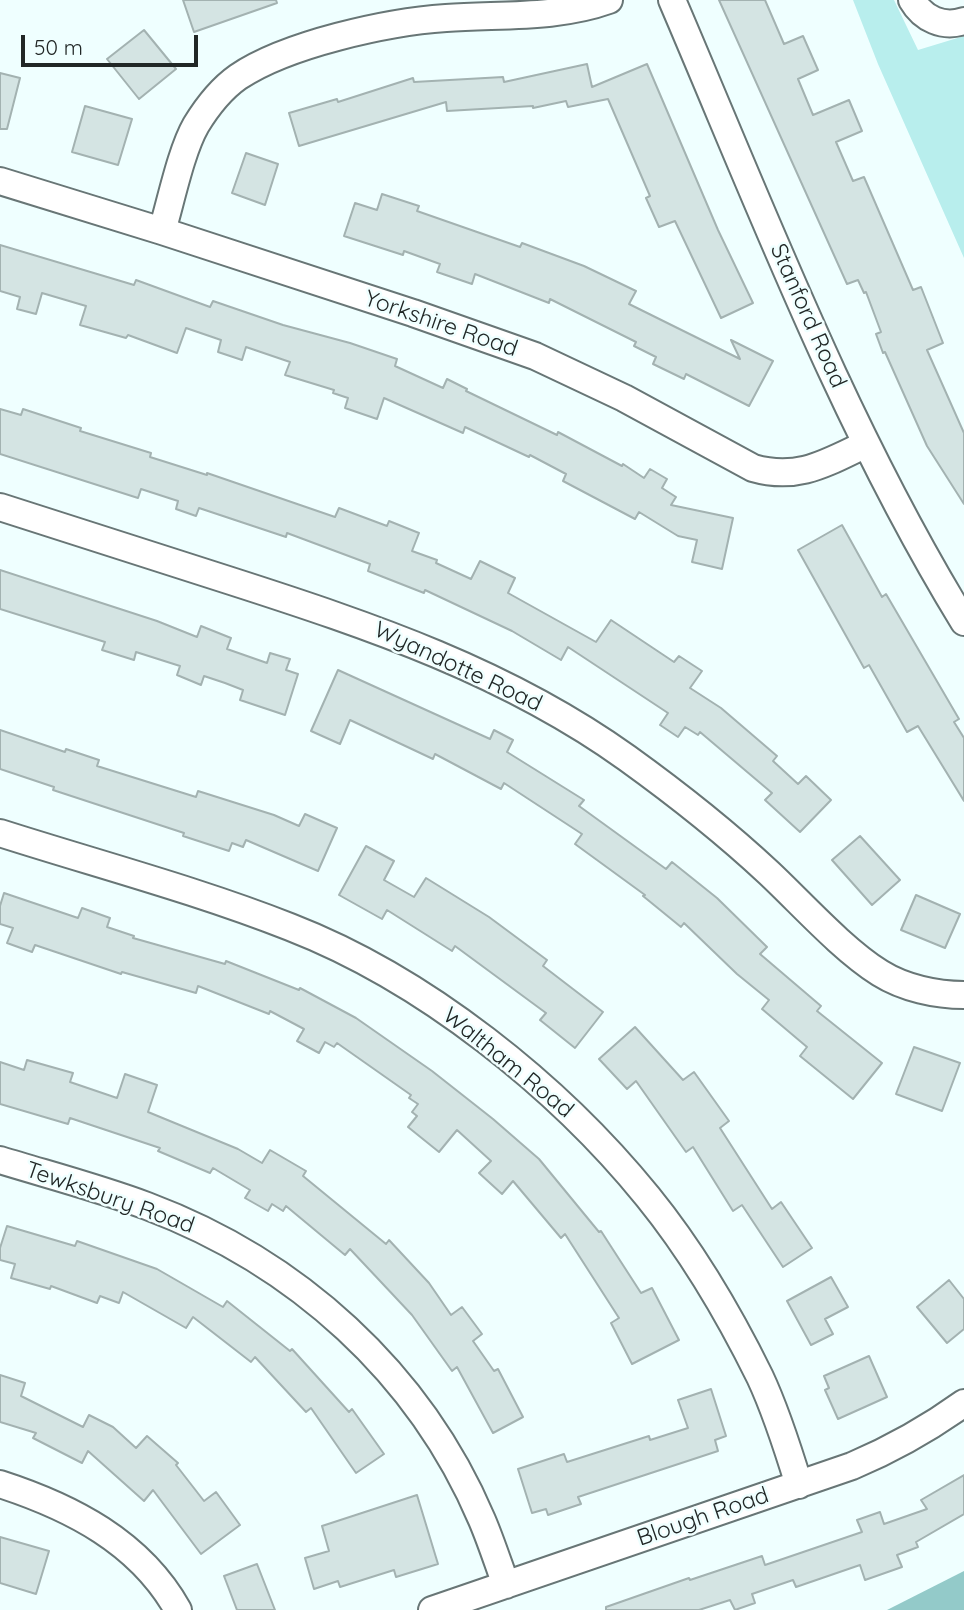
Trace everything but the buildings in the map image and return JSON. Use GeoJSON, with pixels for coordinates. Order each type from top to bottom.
{"type":"FeatureCollection","features":[{"type":"Feature","properties":{"kind":"street"},"geometry":{"type":"LineString","coordinates":[[162,231],[195,126],[220,92],[238,77],[298,49],[380,27],[444,18],[541,15],[609,0]]}},
{"type":"Feature","properties":{"kind":"street","name":"Stanford Road"},"geometry":{"type":"LineString","coordinates":[[672,0],[829,365],[866,444],[935,574],[964,622]]}},
{"type":"Feature","properties":{"kind":"street"},"geometry":{"type":"LineString","coordinates":[[912,0],[929,20],[953,24],[964,21]]}},
{"type":"Feature","properties":{"kind":"street","name":"Yorkshire Road"},"geometry":{"type":"LineString","coordinates":[[0,181],[413,313],[535,356],[624,398],[753,468],[771,473],[795,473],[814,469],[866,444]]}},
{"type":"Feature","properties":{"kind":"street","name":"Wyandotte Road"},"geometry":{"type":"LineString","coordinates":[[0,507],[352,620],[436,653],[517,690],[624,756],[693,806],[881,974],[919,989],[944,995],[964,995]]}},
{"type":"Feature","properties":{"kind":"street","name":"Waltham Road"},"geometry":{"type":"LineString","coordinates":[[0,833],[292,928],[400,981],[475,1031],[579,1120],[664,1217],[707,1282],[760,1378],[799,1485]]}},
{"type":"Feature","properties":{"kind":"street","name":"Tewksbury Road"},"geometry":{"type":"LineString","coordinates":[[0,1160],[147,1206],[212,1234],[259,1261],[317,1301],[355,1334],[399,1383],[441,1443],[482,1519],[506,1585]]}},
{"type":"Feature","properties":{"kind":"street","name":"Blough Road"},"geometry":{"type":"LineString","coordinates":[[432,1610],[799,1485],[889,1450],[932,1426],[964,1403]]}},
{"type":"Feature","properties":{"kind":"street"},"geometry":{"type":"LineString","coordinates":[[0,1484],[68,1509],[103,1530],[133,1554],[178,1610]]}},
{"type":"Feature","properties":{"kind":"shaded area"},"geometry":{"type":"Polygon","coordinates":[[[853,0],[894,0],[918,50],[964,36],[964,258],[878,64],[853,0]]]}},
{"type":"Feature","properties":{"kind":"shaded area"},"geometry":{"type":"Polygon","coordinates":[[[964,1571],[964,1610],[887,1610],[964,1571]]]}}]}
